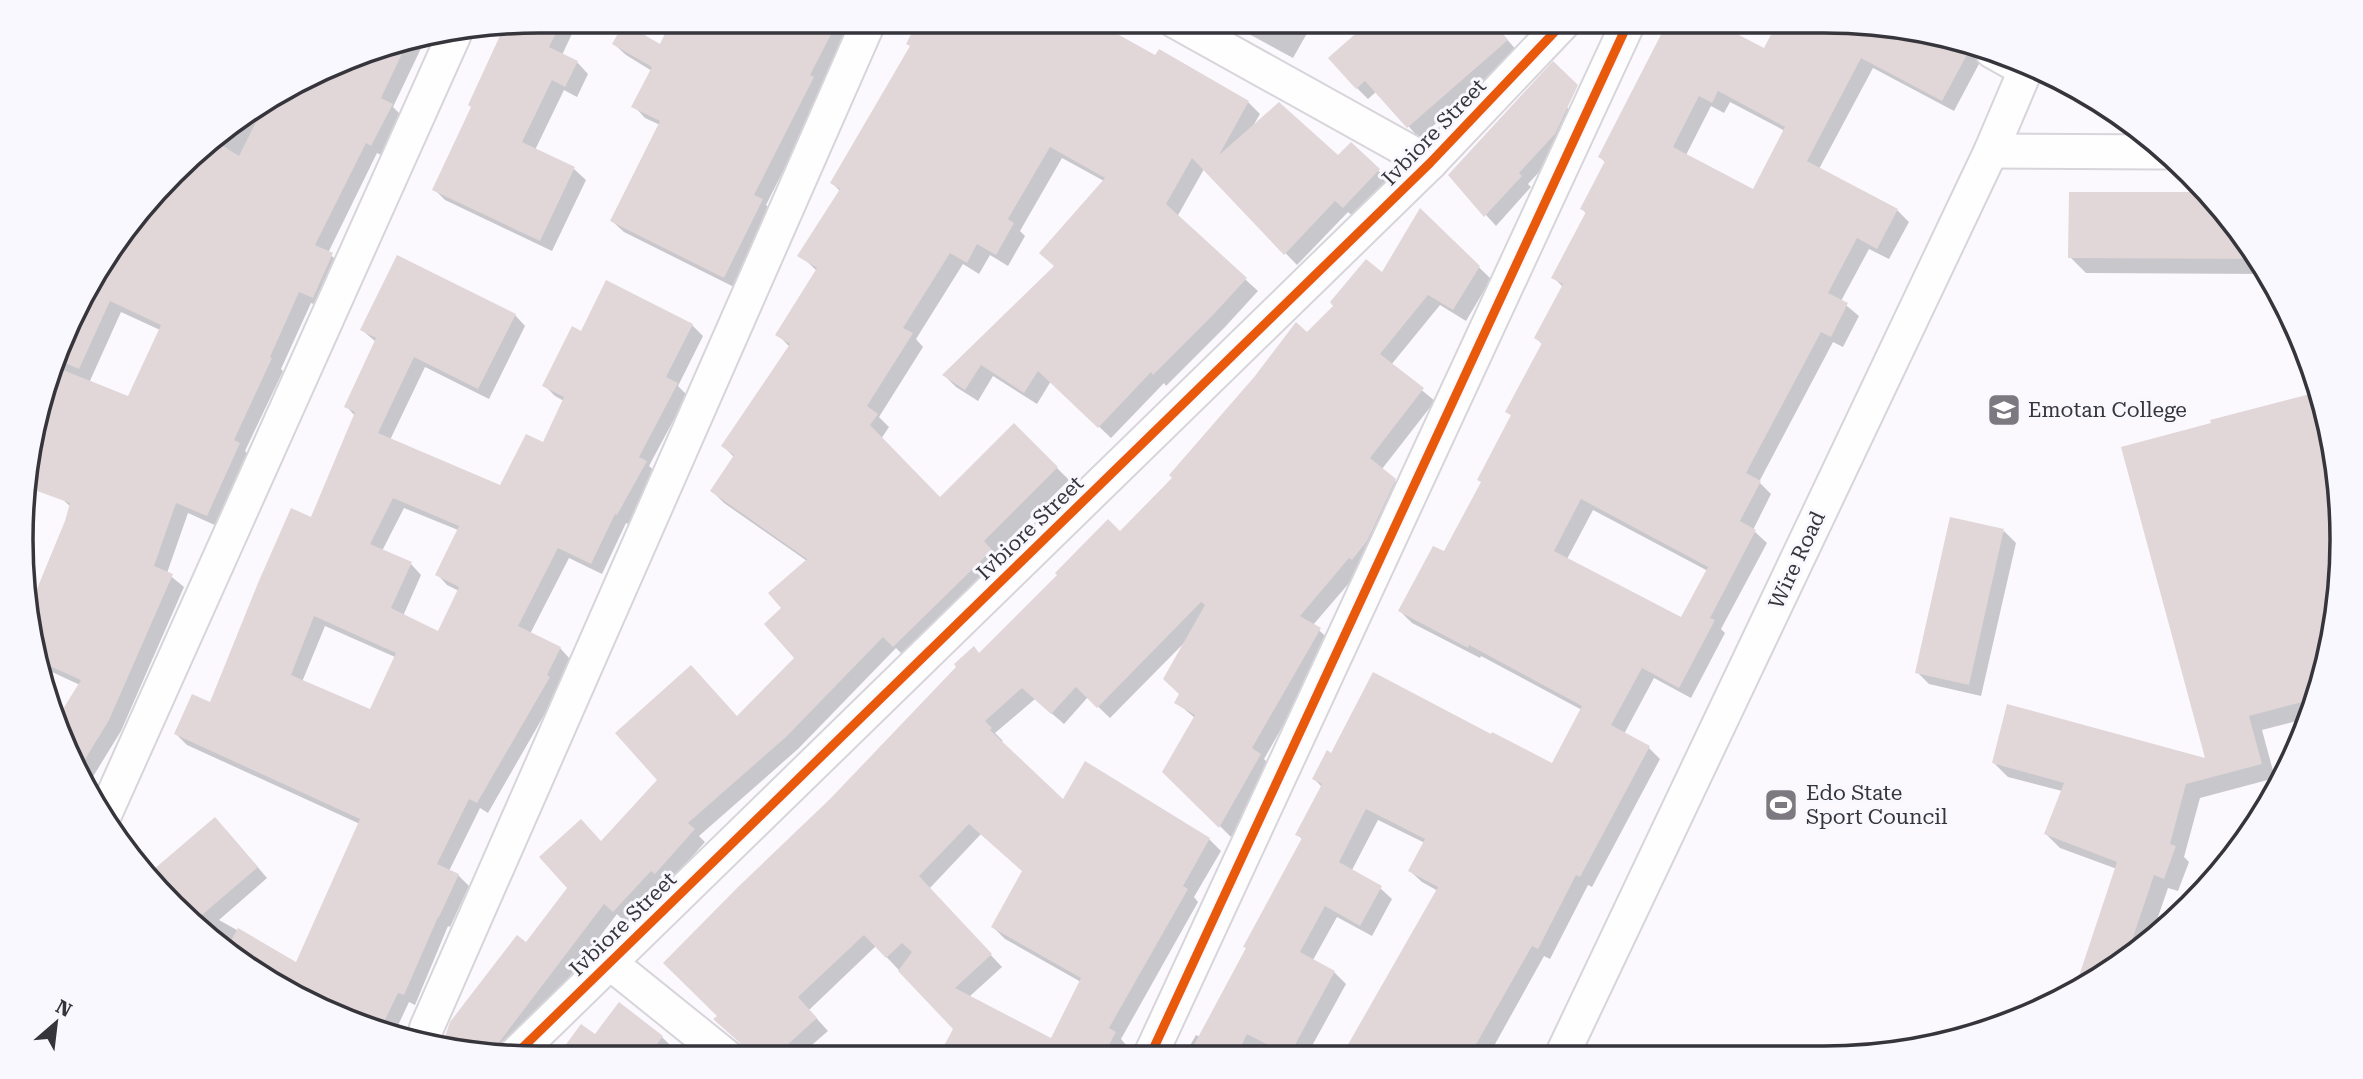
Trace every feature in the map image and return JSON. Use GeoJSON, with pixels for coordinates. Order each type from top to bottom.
{"type":"FeatureCollection","features":[{"type":"Feature","properties":{"kind":"street"},"geometry":{"type":"LineString","coordinates":[[425,1032],[864,33]]}},
{"type":"Feature","properties":{"kind":"street"},"geometry":{"type":"LineString","coordinates":[[1197,33],[1430,163]]}},
{"type":"Feature","properties":{"kind":"street","name":"Ivbiore Street"},"geometry":{"type":"LineString","coordinates":[[525,1046],[1430,163],[1554,33]]}},
{"type":"Feature","properties":{"kind":"street"},"geometry":{"type":"LineString","coordinates":[[1155,1046],[1623,33]]}},
{"type":"Feature","properties":{"kind":"street"},"geometry":{"type":"LineString","coordinates":[[109,805],[451,41]]}},
{"type":"Feature","properties":{"kind":"street","name":"Wire Road"},"geometry":{"type":"LineString","coordinates":[[1566,1046],[1991,151],[2024,75]]}},
{"type":"Feature","properties":{"kind":"street"},"geometry":{"type":"LineString","coordinates":[[1991,151],[2149,152]]}},
{"type":"Feature","properties":{"kind":"street"},"geometry":{"type":"LineString","coordinates":[[609,962],[713,1046]]}},
{"type":"Feature","properties":{"kind":"building"},"geometry":{"type":"Polygon","coordinates":[[[556,33],[549,47],[578,61],[565,87],[552,80],[522,142],[575,167],[540,241],[432,190],[471,107],[468,105],[500,35],[556,33]]]}},
{"type":"Feature","properties":{"kind":"building"},"geometry":{"type":"Polygon","coordinates":[[[618,33],[641,33],[660,44],[665,33],[832,33],[810,75],[814,77],[754,195],[763,199],[724,278],[610,221],[660,121],[631,107],[652,67],[612,44],[618,33]]]}},
{"type":"Feature","properties":{"kind":"building"},"geometry":{"type":"Polygon","coordinates":[[[912,33],[1116,33],[1155,55],[1159,49],[1249,101],[1219,155],[1279,102],[1338,155],[1351,142],[1380,169],[1343,208],[1335,201],[1284,255],[1192,158],[1166,204],[1247,278],[1098,428],[1038,371],[1024,393],[981,365],[965,390],[942,375],[1054,266],[1039,253],[1105,178],[1050,147],[1008,219],[1014,223],[996,255],[977,244],[967,263],[950,253],[903,328],[913,333],[867,406],[878,414],[870,425],[940,497],[1014,423],[1058,467],[984,541],[992,550],[893,647],[883,637],[786,737],[688,823],[695,829],[655,874],[651,871],[613,912],[604,904],[498,1044],[445,1037],[450,1022],[517,935],[526,942],[567,888],[539,857],[581,819],[601,841],[657,780],[615,733],[691,665],[737,716],[794,658],[764,624],[781,608],[768,593],[807,559],[710,491],[734,455],[721,446],[790,344],[775,335],[817,268],[797,256],[840,189],[830,183],[910,46],[906,44],[912,33]]]}},
{"type":"Feature","properties":{"kind":"building"},"geometry":{"type":"Polygon","coordinates":[[[1356,33],[1502,33],[1508,40],[1407,128],[1365,81],[1356,89],[1328,58],[1356,33]]]}},
{"type":"Feature","properties":{"kind":"building"},"geometry":{"type":"Polygon","coordinates":[[[1662,33],[1735,33],[1764,48],[1772,33],[1857,34],[1922,43],[1967,54],[1942,101],[1861,58],[1807,161],[1898,209],[1877,249],[1857,238],[1828,293],[1848,303],[1831,337],[1821,332],[1746,473],[1761,481],[1740,521],[1756,530],[1710,618],[1715,620],[1679,688],[1642,668],[1611,725],[1650,746],[1580,877],[1576,875],[1538,949],[1532,946],[1475,1046],[1347,1046],[1438,887],[1408,871],[1425,839],[1366,809],[1339,862],[1382,886],[1360,926],[1325,906],[1300,952],[1335,971],[1294,1046],[1270,1046],[1247,1034],[1241,1046],[1193,1046],[1302,838],[1295,835],[1322,784],[1312,779],[1327,750],[1331,753],[1373,672],[1552,763],[1582,706],[1469,645],[1468,648],[1398,611],[1433,546],[1444,551],[1481,482],[1477,480],[1511,415],[1505,412],[1542,343],[1534,338],[1563,284],[1551,278],[1586,212],[1580,209],[1605,161],[1598,157],[1662,33]],[[1718,91],[1712,103],[1699,96],[1673,147],[1753,189],[1785,127],[1718,91]],[[1581,499],[1554,551],[1681,617],[1708,567],[1581,499]]]}},
{"type":"Feature","properties":{"kind":"building"},"geometry":{"type":"Polygon","coordinates":[[[402,53],[381,98],[393,104],[371,146],[366,143],[315,245],[333,253],[313,298],[299,292],[234,440],[240,443],[207,516],[176,503],[154,566],[173,574],[109,720],[84,761],[63,709],[81,680],[50,666],[36,591],[70,503],[36,491],[51,408],[63,370],[128,396],[161,325],[110,301],[79,369],[65,363],[85,316],[101,286],[138,231],[182,182],[222,145],[239,156],[257,120],[286,101],[346,72],[402,53]]]}},
{"type":"Feature","properties":{"kind":"building"},"geometry":{"type":"Polygon","coordinates":[[[1553,61],[1578,85],[1555,134],[1519,173],[1522,176],[1484,217],[1448,175],[1553,61]]]}},
{"type":"Feature","properties":{"kind":"building"},"geometry":{"type":"Polygon","coordinates":[[[2069,192],[2191,192],[2225,231],[2245,259],[2068,258],[2069,192]]]}},
{"type":"Feature","properties":{"kind":"building"},"geometry":{"type":"Polygon","coordinates":[[[1420,208],[1480,266],[1453,310],[1428,295],[1380,354],[1424,388],[1370,458],[1396,479],[1367,541],[1300,616],[1321,628],[1252,748],[1261,754],[1219,828],[1162,772],[1195,715],[1174,703],[1179,694],[1163,679],[1205,605],[1201,602],[1097,708],[1076,687],[1051,714],[1022,688],[985,721],[992,728],[990,730],[1063,799],[1085,761],[1210,838],[1183,886],[1188,889],[1109,1028],[1116,1032],[1108,1046],[944,1046],[953,1029],[898,971],[912,952],[902,943],[886,958],[864,935],[798,997],[817,1018],[786,1046],[742,1046],[713,1019],[717,1016],[663,963],[830,799],[956,667],[954,664],[974,646],[979,653],[1108,519],[1120,531],[1172,478],[1169,475],[1255,376],[1296,322],[1307,332],[1333,306],[1330,302],[1366,259],[1382,272],[1420,208]],[[969,824],[919,876],[992,954],[955,988],[1051,1038],[1081,978],[991,927],[1022,871],[969,824]]]}},
{"type":"Feature","properties":{"kind":"building"},"geometry":{"type":"Polygon","coordinates":[[[397,255],[516,314],[478,389],[414,357],[378,433],[500,485],[526,434],[543,442],[564,397],[542,386],[572,326],[581,331],[606,280],[693,324],[666,377],[678,383],[639,457],[647,461],[617,515],[615,514],[591,564],[558,548],[518,626],[561,647],[547,675],[550,677],[477,803],[469,799],[437,864],[459,874],[404,995],[398,993],[384,1021],[316,994],[286,978],[231,941],[238,928],[296,962],[360,819],[174,734],[192,694],[210,702],[291,508],[311,517],[355,412],[344,407],[376,338],[360,330],[397,255]],[[393,498],[370,544],[412,562],[391,608],[438,631],[459,587],[435,575],[459,526],[393,498]],[[314,616],[291,675],[370,709],[396,653],[314,616]]]}},
{"type":"Feature","properties":{"kind":"building"},"geometry":{"type":"Polygon","coordinates":[[[2308,395],[2320,441],[2329,506],[2329,573],[2320,638],[2303,702],[2249,716],[2262,764],[2186,784],[2170,844],[2176,846],[2164,879],[2154,875],[2132,941],[2079,977],[2117,862],[2044,834],[2064,783],[1992,763],[2007,704],[2205,758],[2121,447],[2211,423],[2210,420],[2308,395]]]}},
{"type":"Feature","properties":{"kind":"building"},"geometry":{"type":"Polygon","coordinates":[[[1950,517],[2004,529],[1969,685],[1915,673],[1950,517]]]}},
{"type":"Feature","properties":{"kind":"building"},"geometry":{"type":"Polygon","coordinates":[[[215,817],[258,867],[201,915],[155,868],[215,817]]]}},
{"type":"Feature","properties":{"kind":"building"},"geometry":{"type":"Polygon","coordinates":[[[619,1002],[663,1036],[656,1046],[565,1046],[581,1024],[595,1034],[619,1002]]]}},
{"type":"Feature","properties":{"kind":"cycle path"},"geometry":{"type":"LineString","coordinates":[[525,1046],[1430,163],[1554,33]]}},
{"type":"Feature","properties":{"kind":"cycle path"},"geometry":{"type":"LineString","coordinates":[[1155,1046],[1623,33]]}},
{"type":"Feature","properties":{"kind":"place","name":"Emotan College"},"geometry":{"type":"Point","coordinates":[2004,410]}},
{"type":"Feature","properties":{"kind":"place","name":"Edo State Sport Council"},"geometry":{"type":"Point","coordinates":[1781,805]}}]}
